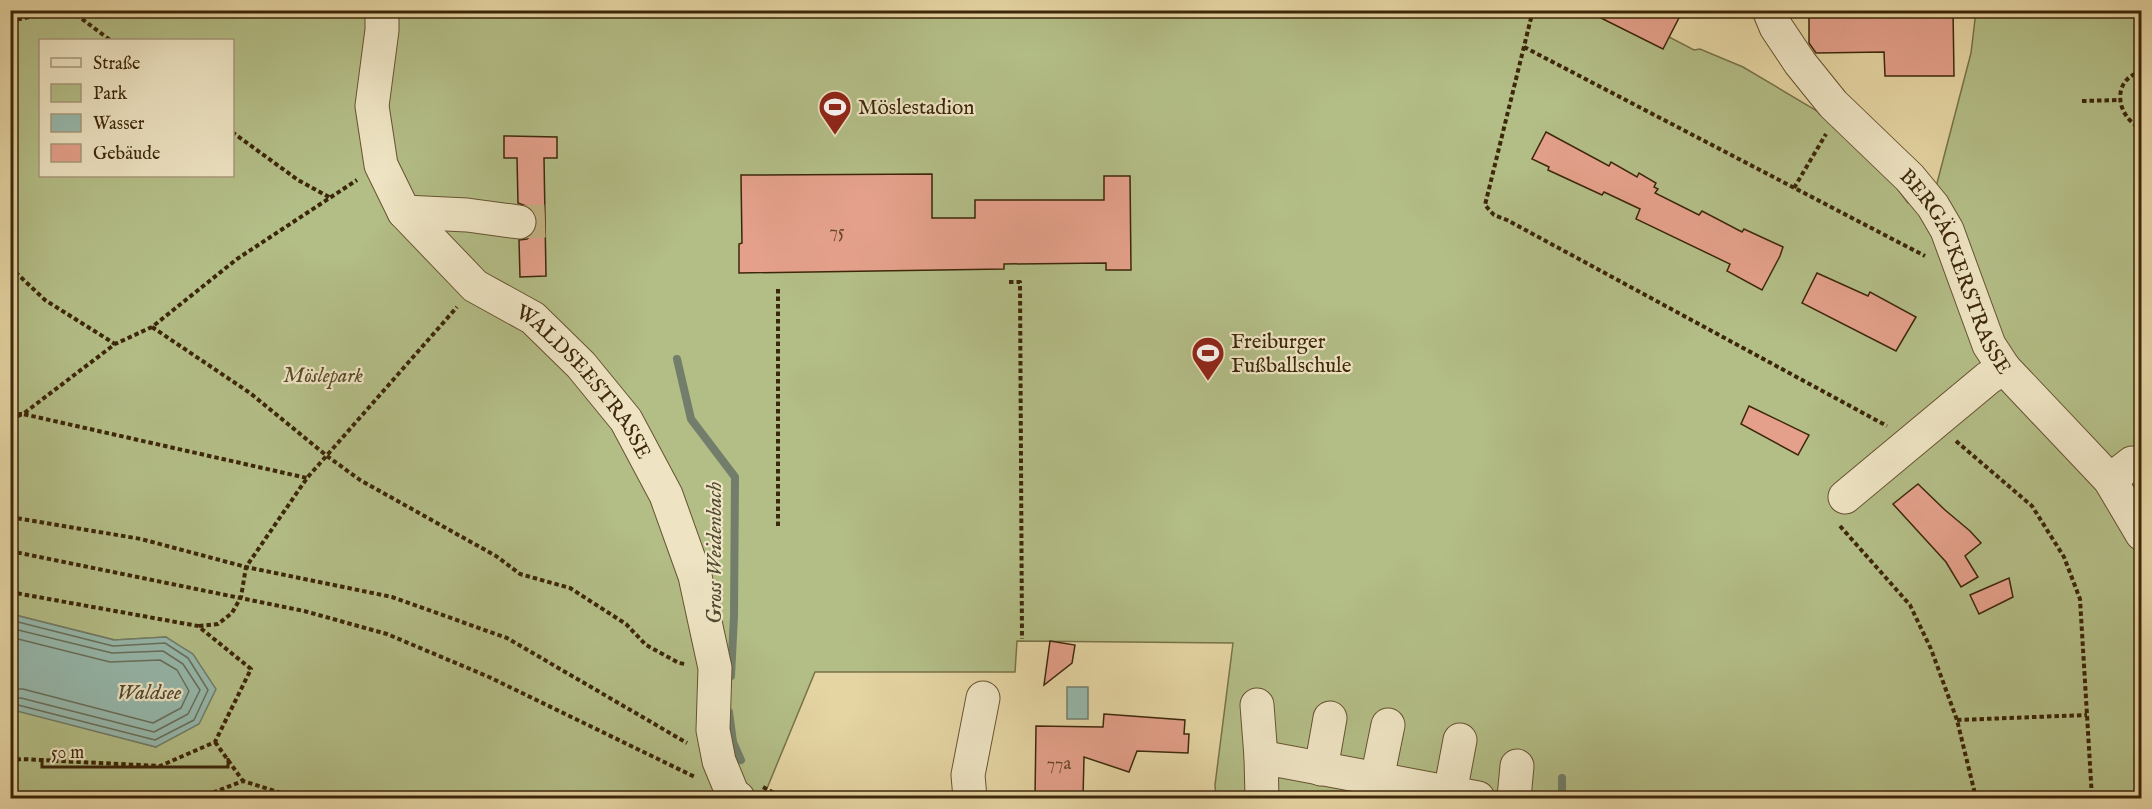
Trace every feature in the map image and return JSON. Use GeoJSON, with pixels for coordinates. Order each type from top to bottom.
{"type":"FeatureCollection","features":[{"type":"Feature","properties":{"kind":"street","name":"WALDSEESTRASSE"},"geometry":{"type":"LineString","coordinates":[[382,10],[382,30],[372,106],[381,165],[404,213],[475,286],[533,318],[581,365],[626,420],[666,495],[695,576],[715,668],[713,730],[719,761],[735,797]]}},
{"type":"Feature","properties":{"kind":"street","name":"BERGÄCKERSTRASSE"},"geometry":{"type":"LineString","coordinates":[[1769,10],[1776,27],[1800,63],[1843,112],[1910,178],[1933,206],[1947,230],[1989,345],[2004,368],[2128,470],[2142,534]]}},
{"type":"Feature","properties":{"kind":"street"},"geometry":{"type":"LineString","coordinates":[[404,213],[467,215],[519,222]]}},
{"type":"Feature","properties":{"kind":"street"},"geometry":{"type":"LineString","coordinates":[[1845,497],[1988,378],[2004,368]]}},
{"type":"Feature","properties":{"kind":"street"},"geometry":{"type":"LineString","coordinates":[[970,798],[968,775],[983,698]]}},
{"type":"Feature","properties":{"kind":"street"},"geometry":{"type":"LineString","coordinates":[[1257,705],[1262,798]]}},
{"type":"Feature","properties":{"kind":"street"},"geometry":{"type":"LineString","coordinates":[[1321,769],[1330,718]]}},
{"type":"Feature","properties":{"kind":"street"},"geometry":{"type":"LineString","coordinates":[[1377,779],[1388,725]]}},
{"type":"Feature","properties":{"kind":"street"},"geometry":{"type":"LineString","coordinates":[[1261,757],[1464,796],[1460,740]]}},
{"type":"Feature","properties":{"kind":"street"},"geometry":{"type":"LineString","coordinates":[[1514,798],[1517,766]]}},
{"type":"Feature","properties":{"kind":"path"},"geometry":{"type":"LineString","coordinates":[[10,21],[63,10]]}},
{"type":"Feature","properties":{"kind":"path"},"geometry":{"type":"LineString","coordinates":[[70,10],[109,39]]}},
{"type":"Feature","properties":{"kind":"path"},"geometry":{"type":"LineString","coordinates":[[1533,10],[1485,205],[1494,215],[1528,231],[1897,432],[1910,444]]}},
{"type":"Feature","properties":{"kind":"path"},"geometry":{"type":"LineString","coordinates":[[1524,46],[1941,266],[1945,268],[1959,266]]}},
{"type":"Feature","properties":{"kind":"path"},"geometry":{"type":"LineString","coordinates":[[2142,71],[2136,72],[2127,80],[2122,88],[2120,100],[2124,115],[2131,124],[2142,129]]}},
{"type":"Feature","properties":{"kind":"path"},"geometry":{"type":"LineString","coordinates":[[2082,101],[2120,100]]}},
{"type":"Feature","properties":{"kind":"path"},"geometry":{"type":"LineString","coordinates":[[1794,188],[1833,121],[1843,112]]}},
{"type":"Feature","properties":{"kind":"path"},"geometry":{"type":"LineString","coordinates":[[234,133],[298,180],[329,197]]}},
{"type":"Feature","properties":{"kind":"path"},"geometry":{"type":"LineString","coordinates":[[23,414],[115,344],[152,327],[237,259],[381,165]]}},
{"type":"Feature","properties":{"kind":"path"},"geometry":{"type":"LineString","coordinates":[[10,267],[45,300],[115,344]]}},
{"type":"Feature","properties":{"kind":"path"},"geometry":{"type":"LineString","coordinates":[[1009,282],[1020,282],[1022,639]]}},
{"type":"Feature","properties":{"kind":"path"},"geometry":{"type":"LineString","coordinates":[[10,592],[198,626],[218,624],[232,613],[240,597],[246,567],[307,478],[475,286]]}},
{"type":"Feature","properties":{"kind":"path"},"geometry":{"type":"LineString","coordinates":[[778,289],[778,526]]}},
{"type":"Feature","properties":{"kind":"path"},"geometry":{"type":"LineString","coordinates":[[152,327],[250,393],[360,480],[496,556],[520,574],[570,588],[626,624],[646,645],[670,659],[679,663],[715,668]]}},
{"type":"Feature","properties":{"kind":"path"},"geometry":{"type":"LineString","coordinates":[[2128,470],[2137,438],[2142,360]]}},
{"type":"Feature","properties":{"kind":"path"},"geometry":{"type":"LineString","coordinates":[[10,416],[23,414],[307,478]]}},
{"type":"Feature","properties":{"kind":"path"},"geometry":{"type":"LineString","coordinates":[[1939,420],[1954,439],[2032,506],[2064,557],[2080,599],[2092,798]]}},
{"type":"Feature","properties":{"kind":"path"},"geometry":{"type":"LineString","coordinates":[[1845,497],[1834,517],[1910,605],[1931,649],[1957,720],[1976,798]]}},
{"type":"Feature","properties":{"kind":"path"},"geometry":{"type":"LineString","coordinates":[[10,517],[141,539],[246,567],[392,597],[507,638],[629,711],[719,761]]}},
{"type":"Feature","properties":{"kind":"path"},"geometry":{"type":"LineString","coordinates":[[10,551],[304,611],[387,634],[489,677],[735,797]]}},
{"type":"Feature","properties":{"kind":"path"},"geometry":{"type":"LineString","coordinates":[[10,761],[21,759],[160,766],[215,742],[251,669],[198,626]]}},
{"type":"Feature","properties":{"kind":"path"},"geometry":{"type":"LineString","coordinates":[[1957,720],[2087,715]]}},
{"type":"Feature","properties":{"kind":"path"},"geometry":{"type":"LineString","coordinates":[[215,742],[243,781],[297,798]]}},
{"type":"Feature","properties":{"kind":"path"},"geometry":{"type":"LineString","coordinates":[[199,798],[243,781]]}},
{"type":"Feature","properties":{"kind":"path"},"geometry":{"type":"LineString","coordinates":[[1083,794],[1095,798]]}},
{"type":"Feature","properties":{"kind":"green space","name":"Möslepark"},"geometry":{"type":"Polygon","coordinates":[[[11,11],[1619,11],[1694,50],[1700,49],[1743,67],[1839,124],[1869,151],[1908,203],[1936,187],[1971,53],[1976,11],[2141,11],[2141,798],[1216,798],[1215,785],[1233,643],[1017,641],[1015,672],[815,672],[763,798],[11,798],[11,715],[16,710],[156,747],[166,637],[115,640],[11,614],[11,11]]]}},
{"type":"Feature","properties":{"kind":"water","name":"Waldsee"},"geometry":{"type":"Polygon","coordinates":[[[11,614],[114,640],[166,637],[193,654],[216,689],[199,724],[156,747],[17,711],[11,715],[11,614]]]}},
{"type":"Feature","properties":{"kind":"water"},"geometry":{"type":"Polygon","coordinates":[[[1067,687],[1088,687],[1088,719],[1067,719],[1067,687]]]}},
{"type":"Feature","properties":{"kind":"building"},"geometry":{"type":"Polygon","coordinates":[[[1585,10],[1683,10],[1663,49],[1585,10]]]}},
{"type":"Feature","properties":{"kind":"building"},"geometry":{"type":"Polygon","coordinates":[[[1809,10],[1953,10],[1954,76],[1885,76],[1884,52],[1816,53],[1809,43],[1809,10]]]}},
{"type":"Feature","properties":{"kind":"building"},"geometry":{"type":"Polygon","coordinates":[[[1546,132],[1609,166],[1611,162],[1637,177],[1639,173],[1656,183],[1654,187],[1658,189],[1655,193],[1699,215],[1702,211],[1742,232],[1744,229],[1783,247],[1762,290],[1727,271],[1730,264],[1636,219],[1640,209],[1604,192],[1602,195],[1548,170],[1549,167],[1532,159],[1546,132]]]}},
{"type":"Feature","properties":{"kind":"building"},"geometry":{"type":"Polygon","coordinates":[[[504,136],[557,137],[557,158],[544,158],[546,276],[520,277],[519,240],[527,239],[533,234],[538,224],[536,214],[531,208],[518,203],[517,158],[504,158],[504,136]]]}},
{"type":"Feature","properties":{"kind":"building"},"geometry":{"type":"Polygon","coordinates":[[[932,174],[932,218],[975,218],[975,200],[1104,200],[1104,176],[1130,176],[1131,270],[1106,270],[1106,263],[1004,264],[1004,269],[739,273],[739,244],[742,243],[741,175],[932,174]]]}},
{"type":"Feature","properties":{"kind":"building"},"geometry":{"type":"Polygon","coordinates":[[[1817,273],[1868,296],[1870,292],[1916,317],[1896,351],[1802,303],[1817,273]]]}},
{"type":"Feature","properties":{"kind":"building"},"geometry":{"type":"Polygon","coordinates":[[[1749,406],[1809,435],[1798,455],[1741,424],[1749,406]]]}},
{"type":"Feature","properties":{"kind":"building"},"geometry":{"type":"Polygon","coordinates":[[[1918,484],[1981,543],[1965,556],[1978,577],[1961,587],[1946,562],[1893,504],[1918,484]]]}},
{"type":"Feature","properties":{"kind":"building"},"geometry":{"type":"Polygon","coordinates":[[[2009,578],[2013,597],[1979,614],[1970,595],[2009,578]]]}},
{"type":"Feature","properties":{"kind":"building"},"geometry":{"type":"Polygon","coordinates":[[[1050,641],[1075,645],[1072,663],[1044,685],[1050,641]]]}},
{"type":"Feature","properties":{"kind":"building"},"geometry":{"type":"Polygon","coordinates":[[[1104,714],[1185,720],[1184,734],[1189,734],[1188,753],[1137,751],[1129,772],[1084,757],[1083,798],[1035,798],[1036,726],[1103,727],[1104,714]]]}},
{"type":"Feature","properties":{"kind":"waterway","name":"Gross Weidenbach"},"geometry":{"type":"LineString","coordinates":[[677,359],[691,419],[735,477],[731,676]]}},
{"type":"Feature","properties":{"kind":"waterway","name":"Gross Weidenbach"},"geometry":{"type":"LineString","coordinates":[[729,712],[733,742],[741,760]]}},
{"type":"Feature","properties":{"kind":"waterway"},"geometry":{"type":"LineString","coordinates":[[1562,778],[1562,798]]}},
{"type":"Feature","properties":{"kind":"tunnel"},"geometry":{"type":"LineString","coordinates":[[519,222],[545,221]]}},
{"type":"Feature","properties":{"kind":"place","name":"Möslestadion"},"geometry":{"type":"Point","coordinates":[835,136]}},
{"type":"Feature","properties":{"kind":"place","name":"Freiburger Fußballschule"},"geometry":{"type":"Point","coordinates":[1208,382]}}]}
